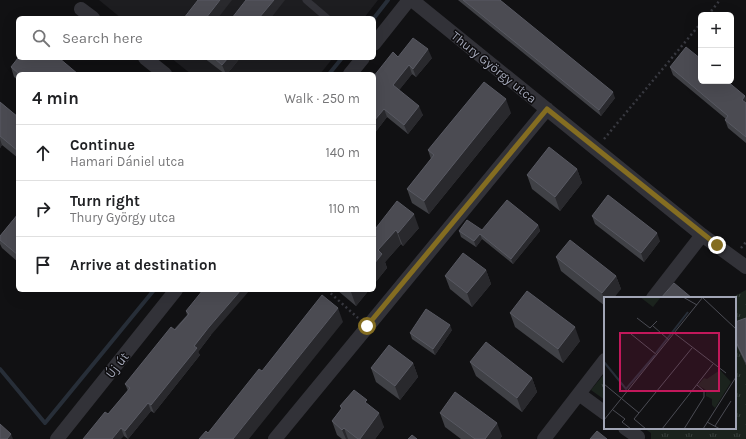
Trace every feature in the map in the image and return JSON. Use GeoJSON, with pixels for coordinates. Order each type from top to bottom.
{"type":"FeatureCollection","features":[{"type":"Feature","properties":{"kind":"street"},"geometry":{"type":"LineString","coordinates":[[376,42],[410,0]]}},
{"type":"Feature","properties":{"kind":"street","name":"Thury György utca"},"geometry":{"type":"LineString","coordinates":[[410,0],[702,235],[746,267]]}},
{"type":"Feature","properties":{"kind":"street"},"geometry":{"type":"LineString","coordinates":[[81,9],[90,16]]}},
{"type":"Feature","properties":{"kind":"street"},"geometry":{"type":"LineString","coordinates":[[147,60],[162,72]]}},
{"type":"Feature","properties":{"kind":"street"},"geometry":{"type":"LineString","coordinates":[[352,72],[361,60]]}},
{"type":"Feature","properties":{"kind":"street"},"geometry":{"type":"LineString","coordinates":[[275,439],[547,109]]}},
{"type":"Feature","properties":{"kind":"street"},"geometry":{"type":"LineString","coordinates":[[655,297],[702,235]]}},
{"type":"Feature","properties":{"kind":"street","name":"Új út"},"geometry":{"type":"LineString","coordinates":[[57,439],[174,292]]}},
{"type":"Feature","properties":{"kind":"street"},"geometry":{"type":"LineString","coordinates":[[544,439],[604,361]]}},
{"type":"Feature","properties":{"kind":"street"},"geometry":{"type":"LineString","coordinates":[[579,394],[604,412]]}},
{"type":"Feature","properties":{"kind":"street"},"geometry":{"type":"LineString","coordinates":[[626,429],[638,437],[637,439]]}},
{"type":"Feature","properties":{"kind":"lane"},"geometry":{"type":"LineString","coordinates":[[306,0],[325,16]]}},
{"type":"Feature","properties":{"kind":"path"},"geometry":{"type":"LineString","coordinates":[[710,12],[720,0]]}},
{"type":"Feature","properties":{"kind":"path"},"geometry":{"type":"LineString","coordinates":[[596,149],[698,27]]}},
{"type":"Feature","properties":{"kind":"path"},"geometry":{"type":"LineString","coordinates":[[329,292],[367,326]]}},
{"type":"Feature","properties":{"kind":"shaded area"},"geometry":{"type":"Polygon","coordinates":[[[99,0],[378,0],[366,16],[119,16],[99,0]]]}},
{"type":"Feature","properties":{"kind":"shaded area"},"geometry":{"type":"Polygon","coordinates":[[[174,60],[331,60],[322,72],[188,72],[174,60]]]}},
{"type":"Feature","properties":{"kind":"green space"},"geometry":{"type":"Polygon","coordinates":[[[746,290],[746,439],[651,439],[651,433],[645,429],[736,429],[736,297],[733,297],[746,290]]]}},
{"type":"Feature","properties":{"kind":"green space"},"geometry":{"type":"Polygon","coordinates":[[[604,374],[604,399],[591,390],[604,374]]]}},
{"type":"Feature","properties":{"kind":"building"},"geometry":{"type":"Polygon","coordinates":[[[198,0],[220,0],[208,16],[186,16],[198,0]]]}},
{"type":"Feature","properties":{"kind":"building"},"geometry":{"type":"Polygon","coordinates":[[[246,0],[274,0],[261,16],[234,16],[246,0]]]}},
{"type":"Feature","properties":{"kind":"building"},"geometry":{"type":"Polygon","coordinates":[[[463,0],[500,0],[613,92],[599,110],[463,0]]]}},
{"type":"Feature","properties":{"kind":"building"},"geometry":{"type":"Polygon","coordinates":[[[413,38],[428,49],[413,69],[409,65],[393,85],[419,106],[404,125],[384,109],[376,119],[376,73],[393,52],[398,57],[413,38]]]}},
{"type":"Feature","properties":{"kind":"building"},"geometry":{"type":"Polygon","coordinates":[[[686,47],[698,57],[698,84],[731,84],[745,96],[742,100],[746,103],[746,137],[725,120],[728,116],[670,67],[686,47]]]}},
{"type":"Feature","properties":{"kind":"building"},"geometry":{"type":"Polygon","coordinates":[[[16,60],[61,60],[76,72],[17,72],[11,67],[16,60]]]}},
{"type":"Feature","properties":{"kind":"building"},"geometry":{"type":"Polygon","coordinates":[[[216,60],[226,60],[222,65],[216,60]]]}},
{"type":"Feature","properties":{"kind":"building"},"geometry":{"type":"Polygon","coordinates":[[[484,82],[506,99],[424,201],[407,189],[434,155],[428,150],[484,82]]]}},
{"type":"Feature","properties":{"kind":"building"},"geometry":{"type":"Polygon","coordinates":[[[0,102],[16,115],[16,149],[0,136],[0,102]]]}},
{"type":"Feature","properties":{"kind":"building"},"geometry":{"type":"Polygon","coordinates":[[[549,147],[577,169],[555,197],[527,175],[549,147]]]}},
{"type":"Feature","properties":{"kind":"building"},"geometry":{"type":"Polygon","coordinates":[[[608,195],[657,233],[641,253],[592,216],[608,195]]]}},
{"type":"Feature","properties":{"kind":"building"},"geometry":{"type":"Polygon","coordinates":[[[507,200],[538,225],[511,259],[480,234],[474,241],[459,231],[467,220],[482,230],[507,200]]]}},
{"type":"Feature","properties":{"kind":"building"},"geometry":{"type":"Polygon","coordinates":[[[397,201],[414,214],[398,233],[396,230],[378,250],[382,254],[376,262],[376,228],[397,201]]]}},
{"type":"Feature","properties":{"kind":"building"},"geometry":{"type":"Polygon","coordinates":[[[16,216],[16,253],[0,240],[0,236],[16,216]]]}},
{"type":"Feature","properties":{"kind":"building"},"geometry":{"type":"Polygon","coordinates":[[[570,240],[616,276],[602,293],[556,257],[570,240]]]}},
{"type":"Feature","properties":{"kind":"building"},"geometry":{"type":"Polygon","coordinates":[[[463,253],[486,270],[467,293],[445,276],[463,253]]]}},
{"type":"Feature","properties":{"kind":"building"},"geometry":{"type":"Polygon","coordinates":[[[674,283],[691,297],[662,297],[674,283]]]}},
{"type":"Feature","properties":{"kind":"building"},"geometry":{"type":"Polygon","coordinates":[[[527,291],[575,327],[558,349],[510,313],[527,291]]]}},
{"type":"Feature","properties":{"kind":"building"},"geometry":{"type":"Polygon","coordinates":[[[201,292],[239,292],[194,346],[197,348],[151,405],[148,403],[125,431],[121,428],[112,439],[83,439],[105,412],[108,414],[130,388],[125,384],[171,327],[175,330],[189,314],[186,311],[201,292]]]}},
{"type":"Feature","properties":{"kind":"building"},"geometry":{"type":"Polygon","coordinates":[[[322,295],[338,308],[233,439],[199,439],[206,431],[208,433],[259,369],[262,371],[322,295]]]}},
{"type":"Feature","properties":{"kind":"building"},"geometry":{"type":"Polygon","coordinates":[[[426,309],[450,325],[433,349],[410,333],[426,309]]]}},
{"type":"Feature","properties":{"kind":"building"},"geometry":{"type":"Polygon","coordinates":[[[746,318],[746,362],[736,342],[736,322],[746,318]]]}},
{"type":"Feature","properties":{"kind":"building"},"geometry":{"type":"Polygon","coordinates":[[[486,342],[532,378],[517,398],[470,362],[486,342]]]}},
{"type":"Feature","properties":{"kind":"building"},"geometry":{"type":"Polygon","coordinates":[[[389,345],[413,363],[395,386],[371,368],[389,345]]]}},
{"type":"Feature","properties":{"kind":"building"},"geometry":{"type":"Polygon","coordinates":[[[354,390],[367,400],[365,402],[379,413],[360,439],[344,428],[342,430],[332,421],[342,408],[340,406],[354,390]]]}},
{"type":"Feature","properties":{"kind":"building"},"geometry":{"type":"Polygon","coordinates":[[[455,392],[497,423],[485,439],[475,439],[440,413],[455,392]]]}},
{"type":"Feature","properties":{"kind":"building"},"geometry":{"type":"Polygon","coordinates":[[[0,424],[11,434],[7,439],[0,439],[0,424]]]}},
{"type":"Feature","properties":{"kind":"building"},"geometry":{"type":"Polygon","coordinates":[[[597,431],[607,439],[590,439],[597,431]]]}},
{"type":"Feature","properties":{"kind":"building"},"geometry":{"type":"Polygon","coordinates":[[[412,435],[417,439],[408,439],[412,435]]]}},
{"type":"Feature","properties":{"kind":"waterway"},"geometry":{"type":"LineString","coordinates":[[376,16],[388,0]]}},
{"type":"Feature","properties":{"kind":"waterway"},"geometry":{"type":"LineString","coordinates":[[331,72],[340,60]]}},
{"type":"Feature","properties":{"kind":"waterway"},"geometry":{"type":"LineString","coordinates":[[0,369],[45,423],[152,292]]}},
{"type":"Feature","properties":{"kind":"route"},"geometry":{"type":"LineString","coordinates":[[367,326],[547,109],[702,235],[717,245]]}}]}
